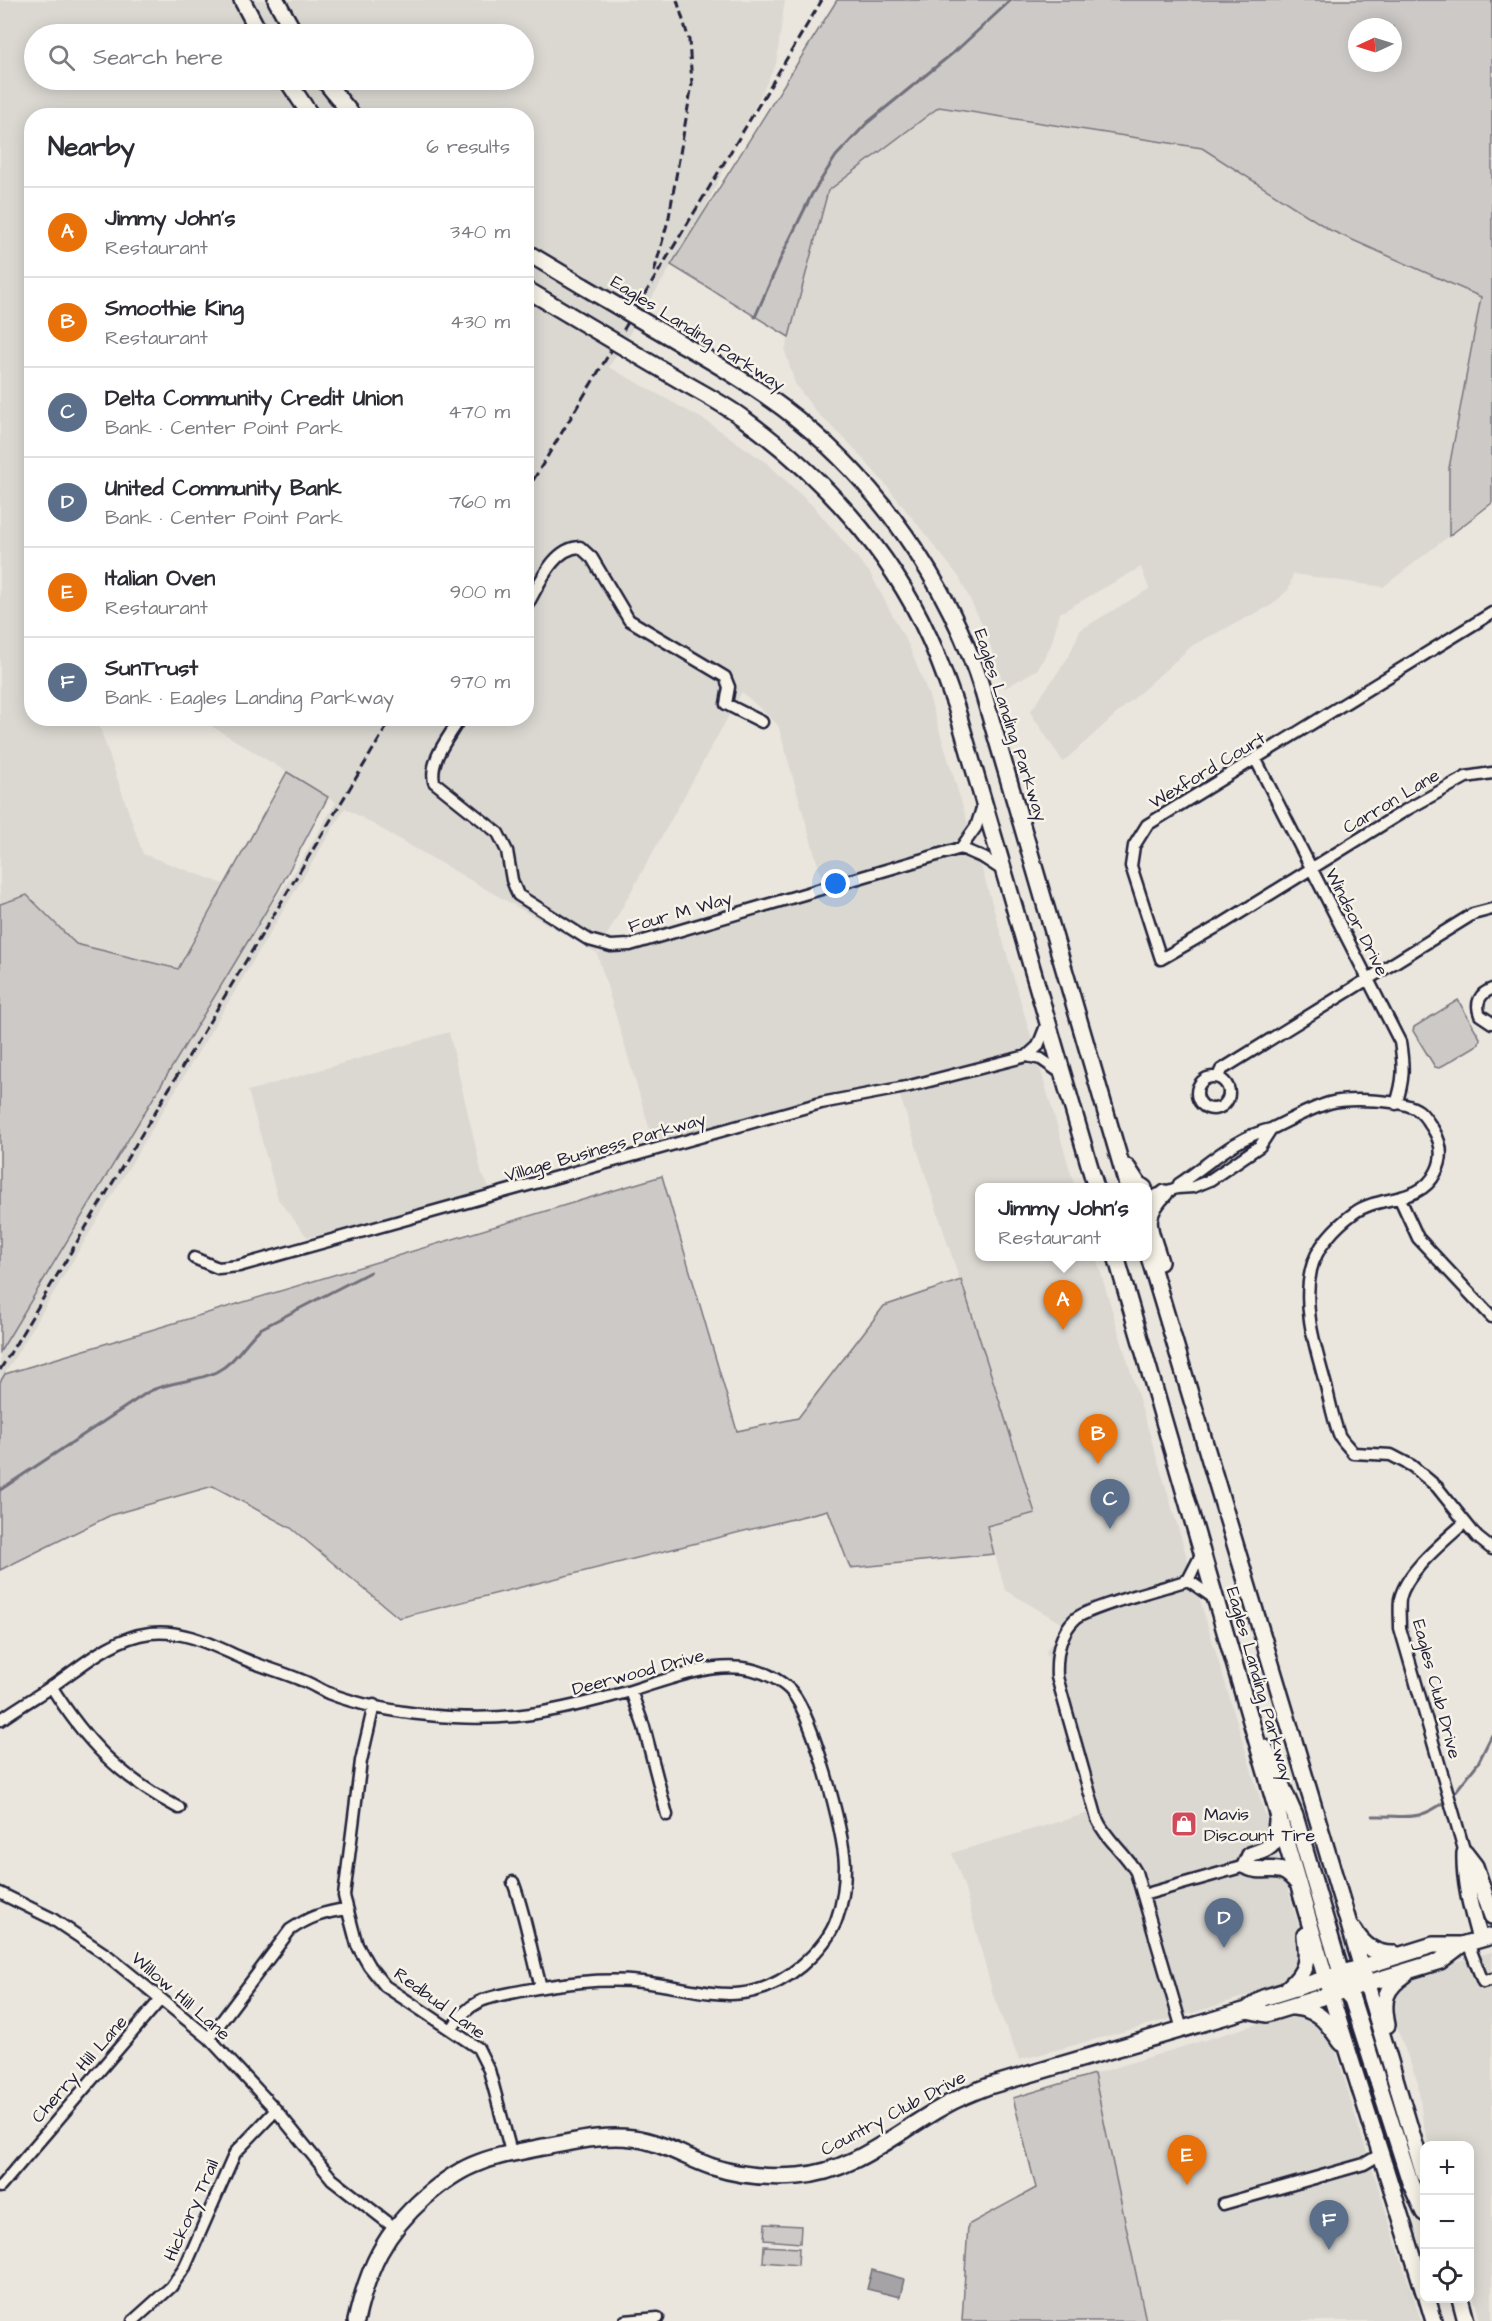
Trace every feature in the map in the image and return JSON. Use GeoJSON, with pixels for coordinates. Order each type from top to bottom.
{"type":"FeatureCollection","features":[{"type":"Feature","properties":{"kind":"main road"},"geometry":{"type":"LineString","coordinates":[[242,0],[255,24]]}},
{"type":"Feature","properties":{"kind":"main road"},"geometry":{"type":"LineString","coordinates":[[276,0],[289,24]]}},
{"type":"Feature","properties":{"kind":"main road"},"geometry":{"type":"LineString","coordinates":[[294,90],[306,108]]}},
{"type":"Feature","properties":{"kind":"main road"},"geometry":{"type":"LineString","coordinates":[[332,90],[347,108]]}},
{"type":"Feature","properties":{"kind":"main road","name":"Eagles Landing Parkway"},"geometry":{"type":"LineString","coordinates":[[534,257],[738,377],[784,409],[832,450],[882,504],[925,566],[955,619],[977,672],[1127,1183]]}},
{"type":"Feature","properties":{"kind":"main road"},"geometry":{"type":"LineString","coordinates":[[534,294],[743,418],[800,465],[853,519],[895,575],[928,634],[956,707],[1095,1183]]}},
{"type":"Feature","properties":{"kind":"main road"},"geometry":{"type":"LineString","coordinates":[[1117,1149],[1137,1183]]}},
{"type":"Feature","properties":{"kind":"main road"},"geometry":{"type":"LineString","coordinates":[[1152,1188],[1174,1190]]}},
{"type":"Feature","properties":{"kind":"main road"},"geometry":{"type":"LineString","coordinates":[[1152,1208],[1174,1190]]}},
{"type":"Feature","properties":{"kind":"main road"},"geometry":{"type":"LineString","coordinates":[[1152,1236],[1175,1314],[1182,1367]]}},
{"type":"Feature","properties":{"kind":"main road","name":"Eagles Landing Parkway"},"geometry":{"type":"LineString","coordinates":[[1117,1261],[1326,1978],[1337,1992],[1350,2054],[1420,2276]]}},
{"type":"Feature","properties":{"kind":"main road","name":"Eagles Landing Parkway"},"geometry":{"type":"LineString","coordinates":[[1150,1261],[1420,2158]]}},
{"type":"Feature","properties":{"kind":"main road"},"geometry":{"type":"LineString","coordinates":[[1249,1719],[1274,1766],[1295,1816],[1341,1973],[1347,1981],[1366,1983]]}},
{"type":"Feature","properties":{"kind":"main road"},"geometry":{"type":"LineString","coordinates":[[1278,1815],[1275,1841],[1269,1849],[1250,1855],[1245,1866],[1256,1872],[1272,1868],[1281,1869],[1298,1883],[1306,1944],[1306,1964],[1299,1979],[1285,1991]]}},
{"type":"Feature","properties":{"kind":"main road"},"geometry":{"type":"LineString","coordinates":[[1465,1853],[1475,1866],[1492,1916]]}},
{"type":"Feature","properties":{"kind":"main road"},"geometry":{"type":"LineString","coordinates":[[1465,1853],[1464,1871],[1475,1941]]}},
{"type":"Feature","properties":{"kind":"main road"},"geometry":{"type":"LineString","coordinates":[[1346,1917],[1364,1944],[1376,1951],[1390,1954],[1407,1953]]}},
{"type":"Feature","properties":{"kind":"main road","name":"Country Club Drive"},"geometry":{"type":"LineString","coordinates":[[356,2321],[372,2265],[386,2239],[405,2214],[446,2178],[473,2165],[511,2152],[604,2137],[631,2138],[654,2142],[714,2167],[738,2173],[767,2177],[800,2176],[825,2172],[881,2146],[962,2096],[989,2086],[1247,2010],[1263,1998],[1407,1953],[1433,1946],[1475,1941]]}},
{"type":"Feature","properties":{"kind":"main road","name":"Country Club Drive"},"geometry":{"type":"LineString","coordinates":[[1247,2010],[1266,2014],[1440,1961],[1475,1941]]}},
{"type":"Feature","properties":{"kind":"main road"},"geometry":{"type":"LineString","coordinates":[[1398,2084],[1384,2004],[1389,1988],[1411,1970]]}},
{"type":"Feature","properties":{"kind":"main road"},"geometry":{"type":"LineString","coordinates":[[1337,1992],[1352,1999],[1410,2182],[1420,2203]]}},
{"type":"Feature","properties":{"kind":"main road"},"geometry":{"type":"LineString","coordinates":[[1291,2006],[1304,2008],[1322,2016],[1350,2054]]}},
{"type":"Feature","properties":{"kind":"main road"},"geometry":{"type":"LineString","coordinates":[[1428,2303],[1434,2321]]}},
{"type":"Feature","properties":{"kind":"main road"},"geometry":{"type":"LineString","coordinates":[[1461,2303],[1466,2321]]}},
{"type":"Feature","properties":{"kind":"street"},"geometry":{"type":"LineString","coordinates":[[534,593],[555,558],[571,547],[580,547],[592,558],[629,620],[725,677],[729,687],[726,704],[762,722]]}},
{"type":"Feature","properties":{"kind":"street","name":"Wexford Court"},"geometry":{"type":"LineString","coordinates":[[1311,869],[1161,959],[1131,866],[1134,846],[1147,825],[1492,613]]}},
{"type":"Feature","properties":{"kind":"street","name":"Four M Way"},"geometry":{"type":"LineString","coordinates":[[455,726],[435,760],[432,772],[434,782],[498,833],[507,851],[512,880],[518,895],[589,940],[611,946],[639,942],[962,848]]}},
{"type":"Feature","properties":{"kind":"street","name":"Windsor Drive"},"geometry":{"type":"LineString","coordinates":[[1256,760],[1400,1042],[1404,1065],[1402,1085],[1396,1104]]}},
{"type":"Feature","properties":{"kind":"street","name":"Carron Lane"},"geometry":{"type":"LineString","coordinates":[[1311,869],[1406,810],[1466,777],[1492,773]]}},
{"type":"Feature","properties":{"kind":"street"},"geometry":{"type":"LineString","coordinates":[[984,802],[976,827],[962,848],[1004,871]]}},
{"type":"Feature","properties":{"kind":"street"},"geometry":{"type":"LineString","coordinates":[[1218,1077],[1221,1070],[1367,978],[1473,914],[1492,909]]}},
{"type":"Feature","properties":{"kind":"street"},"geometry":{"type":"LineString","coordinates":[[1492,989],[1482,994],[1478,1005],[1480,1015],[1492,1023]]}},
{"type":"Feature","properties":{"kind":"street"},"geometry":{"type":"LineString","coordinates":[[1048,1019],[1038,1046],[1028,1056],[1048,1063],[1065,1076]]}},
{"type":"Feature","properties":{"kind":"street","name":"Village Business Parkway"},"geometry":{"type":"LineString","coordinates":[[194,1258],[218,1268],[239,1266],[821,1103],[906,1087],[1028,1056]]}},
{"type":"Feature","properties":{"kind":"street"},"geometry":{"type":"LineString","coordinates":[[1174,1190],[1179,1184],[1244,1138],[1271,1129],[1305,1112],[1330,1103],[1361,1100],[1396,1104],[1418,1110],[1438,1137],[1442,1155],[1437,1170],[1429,1183],[1400,1199],[1375,1202],[1356,1211],[1338,1226],[1322,1245],[1311,1268],[1307,1295],[1314,1344],[1340,1437],[1353,1453],[1392,1455],[1412,1466],[1437,1487],[1477,1537],[1492,1549]]}},
{"type":"Feature","properties":{"kind":"street"},"geometry":{"type":"LineString","coordinates":[[1152,1197],[1174,1190],[1210,1171],[1227,1170],[1260,1146],[1271,1129]]}},
{"type":"Feature","properties":{"kind":"street"},"geometry":{"type":"LineString","coordinates":[[1400,1199],[1418,1238],[1492,1317]]}},
{"type":"Feature","properties":{"kind":"street","name":"Eagles Club Drive"},"geometry":{"type":"LineString","coordinates":[[1465,1522],[1421,1564],[1410,1578],[1400,1598],[1400,1628],[1465,1853]]}},
{"type":"Feature","properties":{"kind":"street"},"geometry":{"type":"LineString","coordinates":[[1182,2029],[1136,1872],[1130,1859],[1102,1831],[1097,1819],[1057,1677],[1056,1658],[1067,1630],[1075,1619],[1091,1611],[1188,1581],[1203,1551]]}},
{"type":"Feature","properties":{"kind":"street"},"geometry":{"type":"LineString","coordinates":[[1188,1581],[1215,1599]]}},
{"type":"Feature","properties":{"kind":"street","name":"Deerwood Drive"},"geometry":{"type":"LineString","coordinates":[[0,1720],[104,1649],[123,1640],[150,1633],[174,1633],[198,1639],[329,1693],[374,1706],[443,1717],[484,1718],[568,1707],[710,1668],[738,1667],[758,1671],[774,1678],[791,1691],[812,1732],[840,1832],[845,1862],[844,1887],[837,1919],[822,1944],[804,1963],[784,1979],[767,1988],[750,1993],[730,1995],[700,1992],[643,1982],[578,1981],[490,1996],[461,2013],[452,2029]]}},
{"type":"Feature","properties":{"kind":"street"},"geometry":{"type":"LineString","coordinates":[[51,1686],[73,1721],[125,1775],[147,1792],[179,1808]]}},
{"type":"Feature","properties":{"kind":"street"},"geometry":{"type":"LineString","coordinates":[[631,1691],[644,1728],[667,1815]]}},
{"type":"Feature","properties":{"kind":"street","name":"Redbud Lane"},"geometry":{"type":"LineString","coordinates":[[374,1706],[361,1761],[344,1896],[357,1945],[369,1966],[386,1986],[406,2002],[452,2029],[478,2048],[489,2070],[511,2152]]}},
{"type":"Feature","properties":{"kind":"street"},"geometry":{"type":"LineString","coordinates":[[1143,1895],[1245,1866]]}},
{"type":"Feature","properties":{"kind":"street"},"geometry":{"type":"LineString","coordinates":[[513,1882],[524,1911],[541,1987]]}},
{"type":"Feature","properties":{"kind":"street","name":"Willow Hill Lane"},"geometry":{"type":"LineString","coordinates":[[0,1893],[51,1918],[108,1956],[209,2038],[276,2110],[332,2179],[395,2228]]}},
{"type":"Feature","properties":{"kind":"street"},"geometry":{"type":"LineString","coordinates":[[209,2038],[290,1930],[305,1919],[325,1912],[347,1909]]}},
{"type":"Feature","properties":{"kind":"street"},"geometry":{"type":"LineString","coordinates":[[1475,1941],[1483,1982],[1492,1979]]}},
{"type":"Feature","properties":{"kind":"street","name":"Cherry Hill Lane"},"geometry":{"type":"LineString","coordinates":[[0,2187],[160,2000]]}},
{"type":"Feature","properties":{"kind":"street","name":"Hickory Trail"},"geometry":{"type":"LineString","coordinates":[[133,2321],[171,2287],[185,2267],[235,2153],[276,2110]]}},
{"type":"Feature","properties":{"kind":"street"},"geometry":{"type":"LineString","coordinates":[[1223,2204],[1364,2164],[1382,2154]]}},
{"type":"Feature","properties":{"kind":"street"},"geometry":{"type":"LineString","coordinates":[[625,2321],[658,2318]]}},
{"type":"Feature","properties":{"kind":"shaded area"},"geometry":{"type":"Polygon","coordinates":[[[0,0],[785,0],[776,64],[696,226],[609,367],[708,422],[768,464],[815,508],[870,573],[909,646],[928,693],[1074,1183],[975,1183],[975,1261],[1097,1261],[1304,1943],[1301,1966],[1278,1986],[1196,2012],[1019,2060],[994,1998],[964,1886],[952,1853],[1092,1812],[1046,1651],[1064,1625],[1005,1590],[987,1526],[1035,1513],[896,1084],[658,1157],[597,953],[345,808],[0,1382],[0,1352],[260,921],[296,870],[336,802],[211,726],[534,726],[534,108],[24,108],[24,726],[99,726],[143,854],[224,884],[178,970],[76,944],[27,895],[0,904],[0,0]],[[742,692],[597,953],[825,890],[778,725],[742,692]]]}},
{"type":"Feature","properties":{"kind":"shaded area"},"geometry":{"type":"Polygon","coordinates":[[[837,0],[1492,0],[1492,503],[1449,536],[1449,468],[1481,297],[1330,230],[1202,148],[939,107],[828,191],[789,337],[671,265],[837,0]]]}},
{"type":"Feature","properties":{"kind":"shaded area"},"geometry":{"type":"Polygon","coordinates":[[[939,107],[1202,148],[1330,230],[1481,297],[1449,468],[1449,536],[1383,587],[1293,574],[1289,589],[1272,605],[1193,645],[1063,762],[1030,712],[1069,656],[1080,630],[1149,589],[1141,567],[1060,613],[1051,645],[1038,669],[1005,688],[984,628],[959,577],[886,485],[850,444],[817,413],[795,384],[785,351],[827,191],[939,107]]]}},
{"type":"Feature","properties":{"kind":"shaded area"},"geometry":{"type":"Polygon","coordinates":[[[287,772],[328,797],[277,893],[0,1352],[0,904],[27,895],[76,944],[178,969],[287,772]]]}},
{"type":"Feature","properties":{"kind":"shaded area"},"geometry":{"type":"Polygon","coordinates":[[[1458,1000],[1480,1038],[1479,1044],[1439,1068],[1435,1067],[1413,1031],[1414,1027],[1458,1000]]]}},
{"type":"Feature","properties":{"kind":"shaded area"},"geometry":{"type":"Polygon","coordinates":[[[449,1032],[482,1174],[496,1200],[307,1237],[278,1199],[248,1091],[449,1032]]]}},
{"type":"Feature","properties":{"kind":"shaded area"},"geometry":{"type":"Polygon","coordinates":[[[662,1176],[737,1431],[798,1418],[884,1306],[961,1280],[1035,1513],[987,1526],[994,1554],[850,1568],[828,1510],[399,1618],[291,1528],[213,1486],[111,1515],[0,1570],[0,1382],[5,1374],[662,1176]]]}},
{"type":"Feature","properties":{"kind":"shaded area"},"geometry":{"type":"Polygon","coordinates":[[[1492,1952],[1492,2321],[1480,2321],[1474,2299],[1474,2141],[1428,2141],[1423,2123],[1418,2083],[1396,2026],[1391,2001],[1399,1982],[1447,1964],[1492,1952]]]}},
{"type":"Feature","properties":{"kind":"shaded area"},"geometry":{"type":"Polygon","coordinates":[[[1299,2011],[1328,2024],[1421,2321],[1146,2321],[1094,2074],[1299,2011]]]}},
{"type":"Feature","properties":{"kind":"shaded area"},"geometry":{"type":"Polygon","coordinates":[[[1094,2074],[1146,2321],[962,2321],[968,2225],[1036,2188],[1013,2098],[1094,2074]]]}},
{"type":"Feature","properties":{"kind":"shaded area"},"geometry":{"type":"Polygon","coordinates":[[[765,2224],[801,2226],[800,2243],[764,2240],[765,2224]]]}},
{"type":"Feature","properties":{"kind":"shaded area"},"geometry":{"type":"Polygon","coordinates":[[[764,2246],[799,2248],[798,2265],[763,2262],[764,2246]]]}},
{"type":"Feature","properties":{"kind":"shaded area"},"geometry":{"type":"Polygon","coordinates":[[[872,2270],[904,2279],[900,2297],[867,2289],[872,2270]]]}},
{"type":"Feature","properties":{"kind":"waterway"},"geometry":{"type":"LineString","coordinates":[[755,317],[812,194],[836,156],[867,123],[959,48],[1011,0]]}},
{"type":"Feature","properties":{"kind":"waterway"},"geometry":{"type":"LineString","coordinates":[[0,1490],[148,1392],[165,1385],[208,1376],[216,1372],[229,1363],[260,1329],[370,1272]]}},
{"type":"Feature","properties":{"kind":"waterway"},"geometry":{"type":"LineString","coordinates":[[1452,1796],[1478,1763],[1492,1735]]}},
{"type":"Feature","properties":{"kind":"waterway"},"geometry":{"type":"LineString","coordinates":[[1373,1816],[1419,1815],[1447,1800]]}},
{"type":"Feature","properties":{"kind":"railway"},"geometry":{"type":"LineString","coordinates":[[654,272],[669,217],[692,84],[689,40],[677,0]]}},
{"type":"Feature","properties":{"kind":"railway"},"geometry":{"type":"LineString","coordinates":[[534,479],[822,0]]}},
{"type":"Feature","properties":{"kind":"railway"},"geometry":{"type":"LineString","coordinates":[[0,1370],[387,726]]}},
{"type":"Feature","properties":{"kind":"place","name":"Jimmy John's"},"geometry":{"type":"Point","coordinates":[1063,1330]}},
{"type":"Feature","properties":{"kind":"place","name":"Smoothie King"},"geometry":{"type":"Point","coordinates":[1098,1464]}},
{"type":"Feature","properties":{"kind":"place","name":"Delta Community Credit Union"},"geometry":{"type":"Point","coordinates":[1110,1529]}},
{"type":"Feature","properties":{"kind":"place","name":"Mavis Discount Tire"},"geometry":{"type":"Point","coordinates":[1184,1824]}},
{"type":"Feature","properties":{"kind":"place","name":"United Community Bank"},"geometry":{"type":"Point","coordinates":[1224,1948]}},
{"type":"Feature","properties":{"kind":"place","name":"Italian Oven"},"geometry":{"type":"Point","coordinates":[1187,2185]}},
{"type":"Feature","properties":{"kind":"place","name":"SunTrust"},"geometry":{"type":"Point","coordinates":[1329,2250]}}]}
